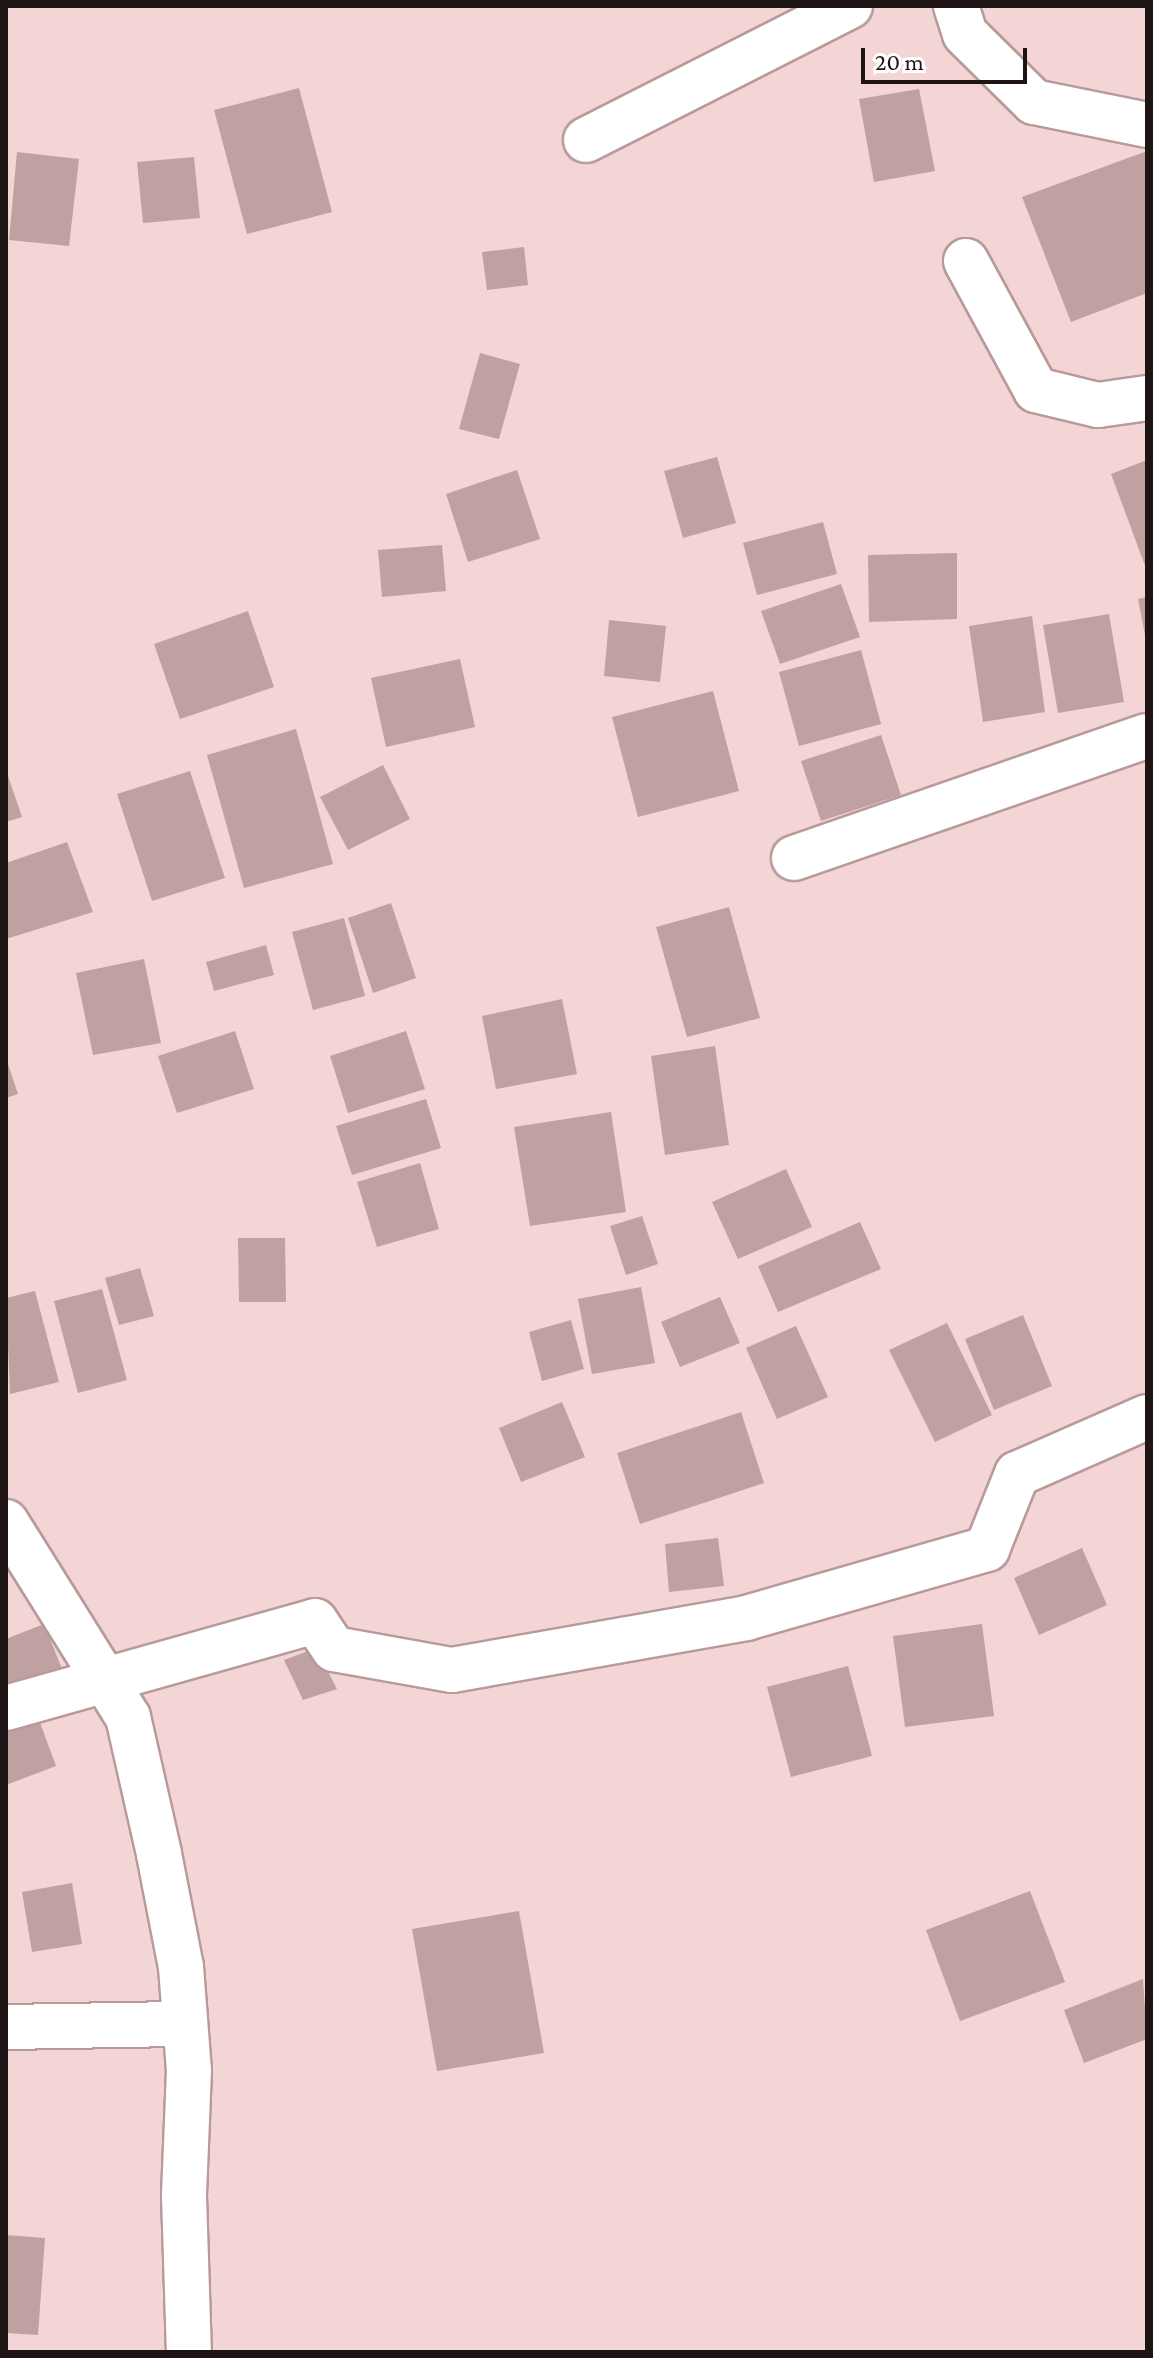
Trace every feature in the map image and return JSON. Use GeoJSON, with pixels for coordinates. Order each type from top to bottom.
{"type":"FeatureCollection","features":[{"type":"Feature","properties":{"kind":"street"},"geometry":{"type":"LineString","coordinates":[[586,140],[850,6]]}},
{"type":"Feature","properties":{"kind":"street"},"geometry":{"type":"LineString","coordinates":[[956,6],[965,34],[1034,102],[1147,125]]}},
{"type":"Feature","properties":{"kind":"street"},"geometry":{"type":"LineString","coordinates":[[966,261],[1036,390],[1098,405],[1147,398]]}},
{"type":"Feature","properties":{"kind":"street"},"geometry":{"type":"LineString","coordinates":[[794,858],[1147,736]]}},
{"type":"Feature","properties":{"kind":"street"},"geometry":{"type":"LineString","coordinates":[[6,1708],[315,1621],[334,1649],[452,1670],[746,1618],[987,1549],[1017,1474],[1147,1417]]}},
{"type":"Feature","properties":{"kind":"street"},"geometry":{"type":"LineString","coordinates":[[6,1522],[108,1679],[128,1717],[159,1854],[181,1967],[185,2024],[189,2352]]}},
{"type":"Feature","properties":{"kind":"street"},"geometry":{"type":"LineString","coordinates":[[6,2027],[185,2024]]}},
{"type":"Feature","properties":{"kind":"building"},"geometry":{"type":"Polygon","coordinates":[[[299,88],[332,212],[247,234],[214,110],[299,88]]]}},
{"type":"Feature","properties":{"kind":"building"},"geometry":{"type":"Polygon","coordinates":[[[919,89],[935,171],[874,182],[859,99],[919,89]]]}},
{"type":"Feature","properties":{"kind":"building"},"geometry":{"type":"Polygon","coordinates":[[[1147,151],[1147,293],[1071,322],[1022,197],[1147,151]]]}},
{"type":"Feature","properties":{"kind":"building"},"geometry":{"type":"Polygon","coordinates":[[[17,152],[79,159],[69,246],[9,240],[17,152]]]}},
{"type":"Feature","properties":{"kind":"building"},"geometry":{"type":"Polygon","coordinates":[[[194,157],[200,218],[143,223],[137,162],[194,157]]]}},
{"type":"Feature","properties":{"kind":"building"},"geometry":{"type":"Polygon","coordinates":[[[524,247],[528,285],[487,290],[482,252],[524,247]]]}},
{"type":"Feature","properties":{"kind":"building"},"geometry":{"type":"Polygon","coordinates":[[[480,353],[520,364],[499,439],[459,429],[480,353]]]}},
{"type":"Feature","properties":{"kind":"building"},"geometry":{"type":"Polygon","coordinates":[[[717,457],[736,523],[683,538],[664,471],[717,457]]]}},
{"type":"Feature","properties":{"kind":"building"},"geometry":{"type":"Polygon","coordinates":[[[1147,460],[1147,571],[1111,474],[1147,460]]]}},
{"type":"Feature","properties":{"kind":"building"},"geometry":{"type":"Polygon","coordinates":[[[517,470],[540,539],[468,562],[446,494],[517,470]]]}},
{"type":"Feature","properties":{"kind":"building"},"geometry":{"type":"Polygon","coordinates":[[[823,522],[837,574],[757,595],[743,543],[823,522]]]}},
{"type":"Feature","properties":{"kind":"building"},"geometry":{"type":"Polygon","coordinates":[[[442,545],[446,591],[382,597],[378,550],[442,545]]]}},
{"type":"Feature","properties":{"kind":"building"},"geometry":{"type":"Polygon","coordinates":[[[957,553],[957,619],[869,622],[868,555],[957,553]]]}},
{"type":"Feature","properties":{"kind":"building"},"geometry":{"type":"Polygon","coordinates":[[[841,584],[860,637],[780,664],[761,611],[841,584]]]}},
{"type":"Feature","properties":{"kind":"building"},"geometry":{"type":"Polygon","coordinates":[[[1147,597],[1147,640],[1146,640],[1138,599],[1147,597]]]}},
{"type":"Feature","properties":{"kind":"building"},"geometry":{"type":"Polygon","coordinates":[[[248,611],[274,687],[180,719],[154,644],[248,611]]]}},
{"type":"Feature","properties":{"kind":"building"},"geometry":{"type":"Polygon","coordinates":[[[1109,614],[1124,702],[1058,713],[1043,625],[1109,614]]]}},
{"type":"Feature","properties":{"kind":"building"},"geometry":{"type":"Polygon","coordinates":[[[1032,616],[1045,712],[983,722],[969,626],[1032,616]]]}},
{"type":"Feature","properties":{"kind":"building"},"geometry":{"type":"Polygon","coordinates":[[[609,620],[666,626],[660,682],[604,676],[609,620]]]}},
{"type":"Feature","properties":{"kind":"building"},"geometry":{"type":"Polygon","coordinates":[[[861,650],[881,724],[799,746],[779,672],[861,650]]]}},
{"type":"Feature","properties":{"kind":"building"},"geometry":{"type":"Polygon","coordinates":[[[460,659],[475,727],[386,747],[371,678],[460,659]]]}},
{"type":"Feature","properties":{"kind":"building"},"geometry":{"type":"Polygon","coordinates":[[[713,691],[739,791],[638,817],[612,717],[713,691]]]}},
{"type":"Feature","properties":{"kind":"building"},"geometry":{"type":"Polygon","coordinates":[[[296,729],[333,864],[244,888],[207,755],[296,729]]]}},
{"type":"Feature","properties":{"kind":"building"},"geometry":{"type":"Polygon","coordinates":[[[881,735],[901,795],[821,821],[801,761],[881,735]]]}},
{"type":"Feature","properties":{"kind":"building"},"geometry":{"type":"Polygon","coordinates":[[[383,765],[410,819],[348,850],[320,797],[383,765]]]}},
{"type":"Feature","properties":{"kind":"building"},"geometry":{"type":"Polygon","coordinates":[[[6,770],[22,817],[6,822],[6,770]]]}},
{"type":"Feature","properties":{"kind":"building"},"geometry":{"type":"Polygon","coordinates":[[[190,771],[225,878],[152,901],[117,794],[190,771]]]}},
{"type":"Feature","properties":{"kind":"building"},"geometry":{"type":"Polygon","coordinates":[[[67,842],[93,912],[6,939],[6,863],[67,842]]]}},
{"type":"Feature","properties":{"kind":"building"},"geometry":{"type":"Polygon","coordinates":[[[391,903],[416,978],[373,993],[348,918],[391,903]]]}},
{"type":"Feature","properties":{"kind":"building"},"geometry":{"type":"Polygon","coordinates":[[[729,907],[760,1018],[687,1037],[656,927],[729,907]]]}},
{"type":"Feature","properties":{"kind":"building"},"geometry":{"type":"Polygon","coordinates":[[[344,918],[365,996],[313,1010],[292,932],[344,918]]]}},
{"type":"Feature","properties":{"kind":"building"},"geometry":{"type":"Polygon","coordinates":[[[266,945],[274,975],[214,991],[206,962],[266,945]]]}},
{"type":"Feature","properties":{"kind":"building"},"geometry":{"type":"Polygon","coordinates":[[[144,959],[161,1043],[93,1055],[76,973],[144,959]]]}},
{"type":"Feature","properties":{"kind":"building"},"geometry":{"type":"Polygon","coordinates":[[[562,999],[577,1074],[496,1089],[482,1016],[562,999]]]}},
{"type":"Feature","properties":{"kind":"building"},"geometry":{"type":"Polygon","coordinates":[[[235,1031],[254,1089],[177,1113],[158,1056],[235,1031]]]}},
{"type":"Feature","properties":{"kind":"building"},"geometry":{"type":"Polygon","coordinates":[[[406,1031],[425,1089],[348,1113],[330,1056],[406,1031]]]}},
{"type":"Feature","properties":{"kind":"building"},"geometry":{"type":"Polygon","coordinates":[[[715,1046],[729,1145],[665,1155],[651,1056],[715,1046]]]}},
{"type":"Feature","properties":{"kind":"building"},"geometry":{"type":"Polygon","coordinates":[[[6,1058],[18,1094],[6,1098],[6,1058]]]}},
{"type":"Feature","properties":{"kind":"building"},"geometry":{"type":"Polygon","coordinates":[[[426,1099],[441,1148],[352,1175],[336,1126],[426,1099]]]}},
{"type":"Feature","properties":{"kind":"building"},"geometry":{"type":"Polygon","coordinates":[[[611,1112],[626,1212],[530,1226],[514,1127],[611,1112]]]}},
{"type":"Feature","properties":{"kind":"building"},"geometry":{"type":"Polygon","coordinates":[[[420,1163],[439,1229],[377,1247],[357,1182],[420,1163]]]}},
{"type":"Feature","properties":{"kind":"building"},"geometry":{"type":"Polygon","coordinates":[[[786,1169],[812,1227],[738,1259],[712,1202],[786,1169]]]}},
{"type":"Feature","properties":{"kind":"building"},"geometry":{"type":"Polygon","coordinates":[[[642,1216],[658,1264],[626,1275],[610,1226],[642,1216]]]}},
{"type":"Feature","properties":{"kind":"building"},"geometry":{"type":"Polygon","coordinates":[[[860,1222],[881,1269],[778,1312],[758,1266],[860,1222]]]}},
{"type":"Feature","properties":{"kind":"building"},"geometry":{"type":"Polygon","coordinates":[[[238,1238],[285,1238],[286,1302],[239,1302],[238,1238]]]}},
{"type":"Feature","properties":{"kind":"building"},"geometry":{"type":"Polygon","coordinates":[[[140,1268],[154,1316],[119,1325],[105,1278],[140,1268]]]}},
{"type":"Feature","properties":{"kind":"building"},"geometry":{"type":"Polygon","coordinates":[[[641,1287],[655,1363],[592,1374],[578,1299],[641,1287]]]}},
{"type":"Feature","properties":{"kind":"building"},"geometry":{"type":"Polygon","coordinates":[[[102,1289],[127,1380],[78,1393],[54,1301],[102,1289]]]}},
{"type":"Feature","properties":{"kind":"building"},"geometry":{"type":"Polygon","coordinates":[[[35,1291],[59,1382],[10,1394],[6,1298],[35,1291]]]}},
{"type":"Feature","properties":{"kind":"building"},"geometry":{"type":"Polygon","coordinates":[[[720,1297],[740,1343],[680,1367],[661,1322],[720,1297]]]}},
{"type":"Feature","properties":{"kind":"building"},"geometry":{"type":"Polygon","coordinates":[[[1023,1315],[1052,1386],[994,1410],[965,1339],[1023,1315]]]}},
{"type":"Feature","properties":{"kind":"building"},"geometry":{"type":"Polygon","coordinates":[[[571,1320],[584,1369],[542,1381],[529,1332],[571,1320]]]}},
{"type":"Feature","properties":{"kind":"building"},"geometry":{"type":"Polygon","coordinates":[[[947,1323],[992,1415],[935,1442],[889,1350],[947,1323]]]}},
{"type":"Feature","properties":{"kind":"building"},"geometry":{"type":"Polygon","coordinates":[[[796,1326],[828,1397],[777,1419],[746,1348],[796,1326]]]}},
{"type":"Feature","properties":{"kind":"building"},"geometry":{"type":"Polygon","coordinates":[[[562,1402],[585,1457],[521,1482],[499,1428],[562,1402]]]}},
{"type":"Feature","properties":{"kind":"building"},"geometry":{"type":"Polygon","coordinates":[[[741,1412],[764,1483],[640,1524],[617,1453],[741,1412]]]}},
{"type":"Feature","properties":{"kind":"building"},"geometry":{"type":"Polygon","coordinates":[[[718,1538],[724,1586],[669,1592],[665,1544],[718,1538]]]}},
{"type":"Feature","properties":{"kind":"building"},"geometry":{"type":"Polygon","coordinates":[[[1082,1548],[1107,1605],[1039,1635],[1014,1578],[1082,1548]]]}},
{"type":"Feature","properties":{"kind":"building"},"geometry":{"type":"Polygon","coordinates":[[[44,1624],[64,1674],[6,1695],[6,1639],[44,1624]]]}},
{"type":"Feature","properties":{"kind":"building"},"geometry":{"type":"Polygon","coordinates":[[[982,1624],[994,1716],[905,1727],[893,1636],[982,1624]]]}},
{"type":"Feature","properties":{"kind":"building"},"geometry":{"type":"Polygon","coordinates":[[[316,1648],[337,1689],[303,1700],[284,1660],[316,1648]]]}},
{"type":"Feature","properties":{"kind":"building"},"geometry":{"type":"Polygon","coordinates":[[[848,1666],[872,1756],[791,1777],[767,1687],[848,1666]]]}},
{"type":"Feature","properties":{"kind":"building"},"geometry":{"type":"Polygon","coordinates":[[[38,1717],[56,1766],[6,1785],[6,1729],[38,1717]]]}},
{"type":"Feature","properties":{"kind":"building"},"geometry":{"type":"Polygon","coordinates":[[[72,1883],[82,1944],[32,1952],[22,1892],[72,1883]]]}},
{"type":"Feature","properties":{"kind":"building"},"geometry":{"type":"Polygon","coordinates":[[[1030,1891],[1065,1982],[960,2021],[926,1930],[1030,1891]]]}},
{"type":"Feature","properties":{"kind":"building"},"geometry":{"type":"Polygon","coordinates":[[[519,1911],[544,2053],[437,2071],[412,1929],[519,1911]]]}},
{"type":"Feature","properties":{"kind":"building"},"geometry":{"type":"Polygon","coordinates":[[[1143,1979],[1147,2039],[1084,2063],[1064,2010],[1143,1979]]]}},
{"type":"Feature","properties":{"kind":"building"},"geometry":{"type":"Polygon","coordinates":[[[6,2235],[45,2238],[38,2335],[6,2333],[6,2235]]]}}]}
